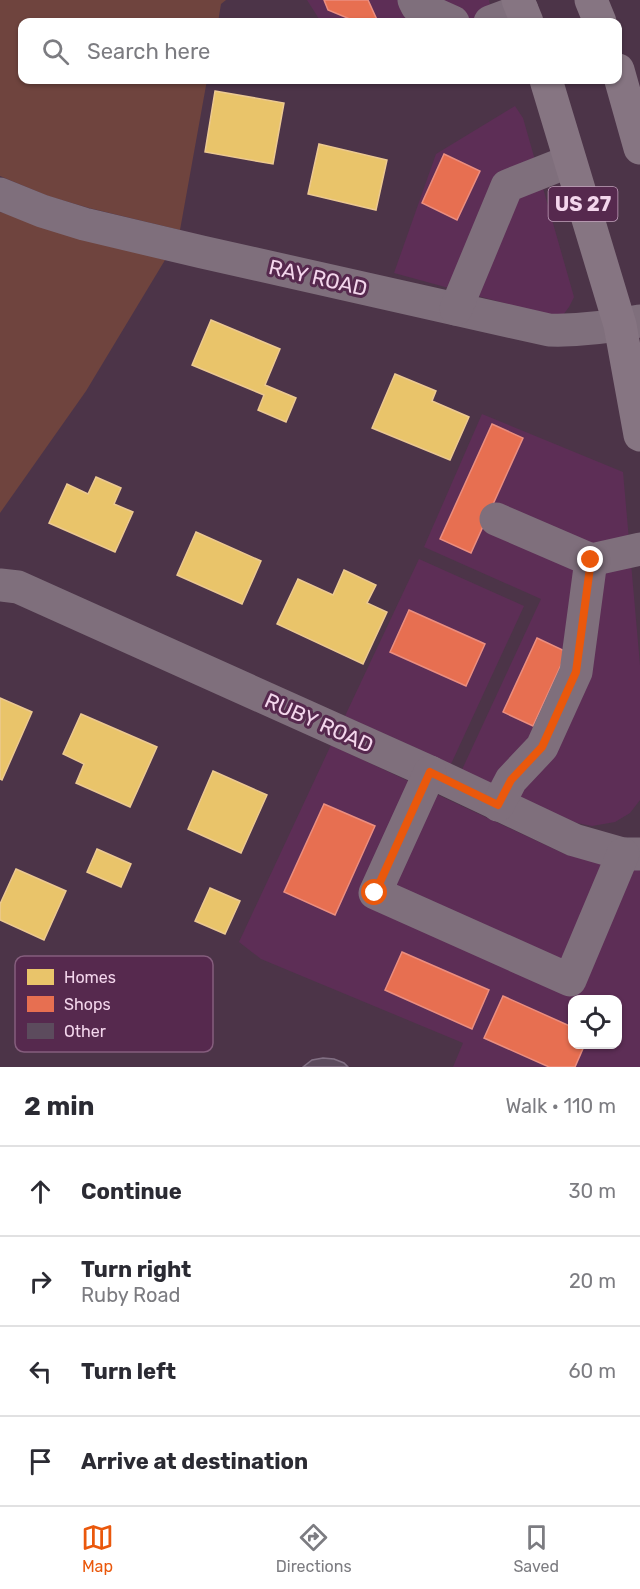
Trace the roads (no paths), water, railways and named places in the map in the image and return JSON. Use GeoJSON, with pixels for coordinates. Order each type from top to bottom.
{"type":"FeatureCollection","features":[{"type":"Feature","properties":{"kind":"highway"},"geometry":{"type":"LineString","coordinates":[[591,0],[598,18]]}},
{"type":"Feature","properties":{"kind":"highway","name":"US 27"},"geometry":{"type":"LineString","coordinates":[[547,84],[570,161],[630,323],[640,435]]}},
{"type":"Feature","properties":{"kind":"highway"},"geometry":{"type":"LineString","coordinates":[[622,84],[640,148]]}},
{"type":"Feature","properties":{"kind":"street"},"geometry":{"type":"LineString","coordinates":[[414,0],[417,6],[444,18]]}},
{"type":"Feature","properties":{"kind":"street"},"geometry":{"type":"LineString","coordinates":[[502,18],[522,11]]}},
{"type":"Feature","properties":{"kind":"street"},"geometry":{"type":"LineString","coordinates":[[456,309],[507,186],[570,161]]}},
{"type":"Feature","properties":{"kind":"street","name":"RAY ROAD"},"geometry":{"type":"LineString","coordinates":[[0,194],[42,211],[84,224],[549,330],[567,331],[630,323]]}},
{"type":"Feature","properties":{"kind":"street"},"geometry":{"type":"LineString","coordinates":[[496,519],[591,560],[640,549]]}},
{"type":"Feature","properties":{"kind":"street"},"geometry":{"type":"LineString","coordinates":[[498,805],[511,780],[542,747],[576,672],[591,560]]}},
{"type":"Feature","properties":{"kind":"street","name":"RUBY ROAD"},"geometry":{"type":"LineString","coordinates":[[0,585],[18,587],[430,772],[574,840],[632,854]]}},
{"type":"Feature","properties":{"kind":"street"},"geometry":{"type":"LineString","coordinates":[[430,772],[375,893],[570,980],[632,854]]}}]}
